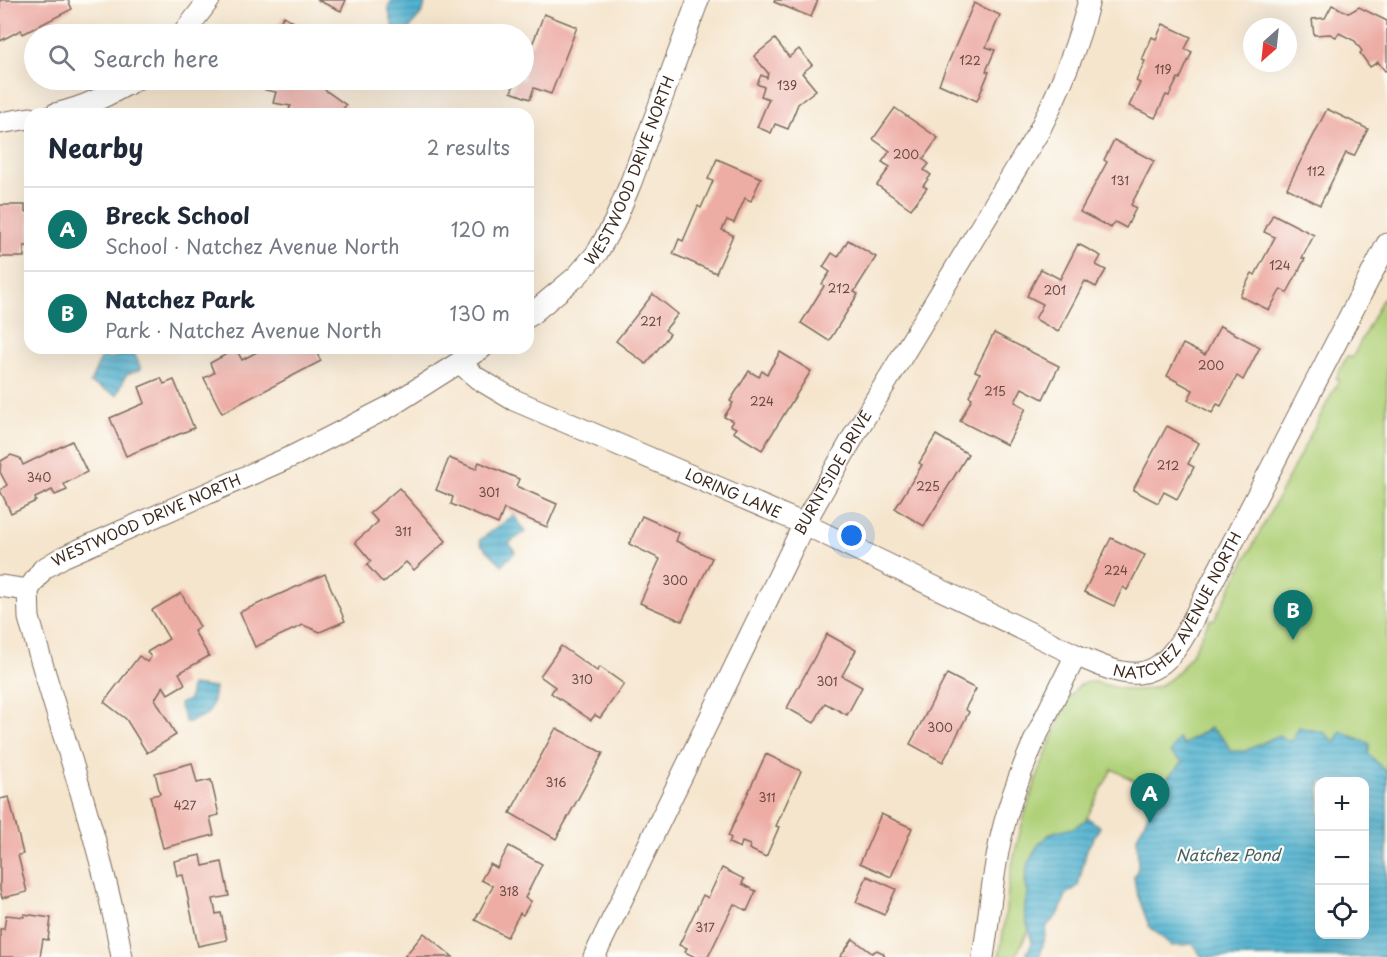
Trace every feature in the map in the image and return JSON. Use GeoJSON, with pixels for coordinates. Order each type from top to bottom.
{"type":"FeatureCollection","features":[{"type":"Feature","properties":{"kind":"street"},"geometry":{"type":"LineString","coordinates":[[191,24],[209,0]]}},
{"type":"Feature","properties":{"kind":"street","name":"WESTWOOD DRIVE NORTH"},"geometry":{"type":"LineString","coordinates":[[534,312],[577,276],[597,253],[614,224],[698,0]]}},
{"type":"Feature","properties":{"kind":"street","name":"BURNTSIDE DRIVE"},"geometry":{"type":"LineString","coordinates":[[594,957],[804,524],[856,432],[1039,131],[1073,56],[1089,0]]}},
{"type":"Feature","properties":{"kind":"street"},"geometry":{"type":"LineString","coordinates":[[81,108],[118,90]]}},
{"type":"Feature","properties":{"kind":"street"},"geometry":{"type":"LineString","coordinates":[[0,123],[24,119]]}},
{"type":"Feature","properties":{"kind":"street","name":"NATCHEZ AVENUE NORTH"},"geometry":{"type":"LineString","coordinates":[[1076,655],[1110,670],[1125,674],[1141,674],[1157,667],[1171,655],[1187,631],[1387,244]]}},
{"type":"Feature","properties":{"kind":"street","name":"WESTWOOD DRIVE NORTH"},"geometry":{"type":"LineString","coordinates":[[28,590],[43,569],[63,557],[295,455],[389,407],[473,354]]}},
{"type":"Feature","properties":{"kind":"street","name":"LORING LANE"},"geometry":{"type":"LineString","coordinates":[[460,363],[477,378],[514,400],[804,524],[1076,655]]}},
{"type":"Feature","properties":{"kind":"street"},"geometry":{"type":"LineString","coordinates":[[0,586],[28,590],[29,618],[94,835],[122,957]]}},
{"type":"Feature","properties":{"kind":"street"},"geometry":{"type":"LineString","coordinates":[[983,957],[1003,829],[1019,776],[1076,655]]}},
{"type":"Feature","properties":{"kind":"green space"},"geometry":{"type":"Polygon","coordinates":[[[1387,290],[1387,913],[1369,810],[1369,777],[1315,777],[1315,875],[1112,769],[1015,957],[999,957],[1011,871],[1020,833],[1044,758],[1071,696],[1082,684],[1090,682],[1134,690],[1150,689],[1175,675],[1185,663],[1210,619],[1214,620],[1339,380],[1336,378],[1347,356],[1352,358],[1387,290]]]}},
{"type":"Feature","properties":{"kind":"water"},"geometry":{"type":"Polygon","coordinates":[[[392,0],[426,0],[423,11],[413,24],[392,24],[388,7],[392,0]]]}},
{"type":"Feature","properties":{"kind":"water"},"geometry":{"type":"Polygon","coordinates":[[[122,354],[135,354],[141,369],[126,375],[117,395],[90,383],[102,356],[109,359],[122,354]]]}},
{"type":"Feature","properties":{"kind":"water"},"geometry":{"type":"Polygon","coordinates":[[[514,515],[525,532],[509,543],[515,552],[502,565],[481,544],[480,540],[514,515]]]}},
{"type":"Feature","properties":{"kind":"water"},"geometry":{"type":"Polygon","coordinates":[[[191,685],[215,688],[211,709],[205,715],[186,723],[179,704],[189,700],[191,685]]]}},
{"type":"Feature","properties":{"kind":"water","name":"Natchez Pond"},"geometry":{"type":"Polygon","coordinates":[[[1299,727],[1325,733],[1334,742],[1341,731],[1370,744],[1368,753],[1387,773],[1385,957],[1202,957],[1193,944],[1172,946],[1149,926],[1136,891],[1134,877],[1138,868],[1137,837],[1164,781],[1183,762],[1170,753],[1178,738],[1183,745],[1210,728],[1224,739],[1231,751],[1245,751],[1279,735],[1291,742],[1299,727]]]}},
{"type":"Feature","properties":{"kind":"water"},"geometry":{"type":"Polygon","coordinates":[[[1088,818],[1100,827],[1087,849],[1078,886],[1066,895],[1059,913],[1047,926],[1040,957],[1025,957],[1032,943],[1025,913],[1028,892],[1027,867],[1035,850],[1047,836],[1074,827],[1088,818]]]}},
{"type":"Feature","properties":{"kind":"building"},"geometry":{"type":"Polygon","coordinates":[[[0,0],[68,0],[72,9],[43,24],[24,24],[24,33],[21,30],[0,41],[0,0]]]}},
{"type":"Feature","properties":{"kind":"building"},"geometry":{"type":"Polygon","coordinates":[[[317,0],[346,0],[341,11],[317,0]]]}},
{"type":"Feature","properties":{"kind":"building"},"geometry":{"type":"Polygon","coordinates":[[[775,0],[818,0],[811,17],[774,2],[775,0]]]}},
{"type":"Feature","properties":{"kind":"building"},"geometry":{"type":"Polygon","coordinates":[[[974,3],[1000,15],[986,47],[995,50],[977,101],[939,84],[974,3]]]}},
{"type":"Feature","properties":{"kind":"building"},"geometry":{"type":"Polygon","coordinates":[[[1332,5],[1349,13],[1359,7],[1387,21],[1387,70],[1385,71],[1378,62],[1370,67],[1355,41],[1339,33],[1336,37],[1330,34],[1314,35],[1312,19],[1325,18],[1332,5]]]}},
{"type":"Feature","properties":{"kind":"building"},"geometry":{"type":"Polygon","coordinates":[[[544,14],[577,27],[551,94],[534,88],[534,40],[544,14]]]}},
{"type":"Feature","properties":{"kind":"building"},"geometry":{"type":"Polygon","coordinates":[[[284,16],[296,24],[278,24],[284,16]]]}},
{"type":"Feature","properties":{"kind":"building"},"geometry":{"type":"Polygon","coordinates":[[[1163,24],[1191,37],[1185,49],[1192,52],[1180,79],[1178,78],[1169,96],[1166,95],[1155,118],[1129,106],[1140,83],[1136,81],[1145,61],[1142,60],[1152,37],[1156,39],[1163,24]]]}},
{"type":"Feature","properties":{"kind":"building"},"geometry":{"type":"Polygon","coordinates":[[[775,39],[789,57],[799,49],[812,65],[802,73],[816,90],[798,104],[788,129],[775,124],[771,133],[757,127],[769,99],[761,96],[764,87],[757,84],[761,75],[767,78],[768,73],[754,56],[775,39]]]}},
{"type":"Feature","properties":{"kind":"building"},"geometry":{"type":"Polygon","coordinates":[[[265,90],[325,90],[346,105],[344,108],[290,108],[291,106],[273,103],[276,92],[265,90]]]}},
{"type":"Feature","properties":{"kind":"building"},"geometry":{"type":"Polygon","coordinates":[[[512,90],[533,90],[530,99],[511,92],[512,90]]]}},
{"type":"Feature","properties":{"kind":"building"},"geometry":{"type":"Polygon","coordinates":[[[895,108],[938,138],[923,159],[929,164],[924,170],[931,175],[923,186],[927,188],[911,209],[877,185],[890,167],[882,162],[890,151],[873,139],[895,108]]]}},
{"type":"Feature","properties":{"kind":"building"},"geometry":{"type":"Polygon","coordinates":[[[1327,109],[1368,129],[1354,156],[1346,153],[1320,205],[1287,188],[1327,109]]]}},
{"type":"Feature","properties":{"kind":"building"},"geometry":{"type":"Polygon","coordinates":[[[1114,140],[1154,161],[1131,205],[1136,208],[1126,228],[1115,222],[1111,228],[1080,212],[1107,162],[1104,160],[1114,140]]]}},
{"type":"Feature","properties":{"kind":"building"},"geometry":{"type":"Polygon","coordinates":[[[717,159],[761,178],[751,201],[745,198],[734,223],[727,220],[722,230],[733,235],[716,273],[673,254],[679,239],[683,241],[698,206],[701,208],[713,181],[708,179],[717,159]]]}},
{"type":"Feature","properties":{"kind":"building"},"geometry":{"type":"Polygon","coordinates":[[[0,205],[24,205],[24,257],[0,257],[0,205]]]}},
{"type":"Feature","properties":{"kind":"building"},"geometry":{"type":"Polygon","coordinates":[[[1273,214],[1314,235],[1302,258],[1305,259],[1287,293],[1281,289],[1269,310],[1240,296],[1252,273],[1255,275],[1275,237],[1264,232],[1273,214]]]}},
{"type":"Feature","properties":{"kind":"building"},"geometry":{"type":"Polygon","coordinates":[[[848,240],[876,257],[854,292],[858,294],[829,341],[801,323],[830,272],[823,267],[832,253],[838,257],[848,240]]]}},
{"type":"Feature","properties":{"kind":"building"},"geometry":{"type":"Polygon","coordinates":[[[1078,244],[1101,256],[1096,265],[1106,270],[1096,287],[1085,281],[1058,332],[1035,319],[1043,304],[1027,296],[1041,269],[1060,279],[1078,244]]]}},
{"type":"Feature","properties":{"kind":"building"},"geometry":{"type":"Polygon","coordinates":[[[653,294],[678,314],[665,330],[670,334],[646,364],[616,341],[653,294]]]}},
{"type":"Feature","properties":{"kind":"building"},"geometry":{"type":"Polygon","coordinates":[[[1220,326],[1260,347],[1243,380],[1237,376],[1221,406],[1217,404],[1212,413],[1188,400],[1193,390],[1167,376],[1183,344],[1205,355],[1220,326]]]}},
{"type":"Feature","properties":{"kind":"building"},"geometry":{"type":"Polygon","coordinates":[[[994,333],[1059,366],[1043,399],[1022,388],[1015,402],[1026,408],[1007,445],[960,421],[972,398],[969,396],[980,373],[975,371],[994,333]]]}},
{"type":"Feature","properties":{"kind":"building"},"geometry":{"type":"Polygon","coordinates":[[[780,352],[811,371],[762,450],[733,432],[736,428],[730,425],[733,421],[724,417],[733,403],[730,401],[749,371],[759,377],[762,371],[767,374],[780,352]]]}},
{"type":"Feature","properties":{"kind":"building"},"geometry":{"type":"Polygon","coordinates":[[[227,354],[239,354],[242,360],[253,354],[317,354],[321,361],[222,413],[204,378],[214,373],[210,363],[227,354]]]}},
{"type":"Feature","properties":{"kind":"building"},"geometry":{"type":"Polygon","coordinates":[[[161,378],[164,384],[174,380],[194,428],[126,456],[110,418],[145,403],[139,387],[161,378]]]}},
{"type":"Feature","properties":{"kind":"building"},"geometry":{"type":"Polygon","coordinates":[[[1167,426],[1199,443],[1188,464],[1194,467],[1177,499],[1164,492],[1158,503],[1133,490],[1167,426]]]}},
{"type":"Feature","properties":{"kind":"building"},"geometry":{"type":"Polygon","coordinates":[[[936,435],[968,454],[924,526],[895,509],[922,465],[919,463],[936,435]]]}},
{"type":"Feature","properties":{"kind":"building"},"geometry":{"type":"Polygon","coordinates":[[[72,441],[87,472],[64,484],[67,490],[55,495],[52,490],[11,513],[0,490],[7,485],[0,472],[1,461],[11,455],[20,458],[23,465],[72,441]]]}},
{"type":"Feature","properties":{"kind":"building"},"geometry":{"type":"Polygon","coordinates":[[[449,458],[476,469],[479,462],[519,479],[516,486],[557,504],[547,527],[504,509],[498,524],[451,504],[453,497],[436,490],[449,458]]]}},
{"type":"Feature","properties":{"kind":"building"},"geometry":{"type":"Polygon","coordinates":[[[399,488],[446,541],[414,570],[406,562],[383,583],[367,565],[371,561],[355,542],[378,522],[370,513],[399,488]]]}},
{"type":"Feature","properties":{"kind":"building"},"geometry":{"type":"Polygon","coordinates":[[[642,516],[679,533],[676,541],[712,558],[682,621],[640,603],[660,559],[629,544],[642,516]]]}},
{"type":"Feature","properties":{"kind":"building"},"geometry":{"type":"Polygon","coordinates":[[[1111,538],[1145,555],[1127,590],[1123,587],[1114,606],[1084,592],[1111,538]]]}},
{"type":"Feature","properties":{"kind":"building"},"geometry":{"type":"Polygon","coordinates":[[[325,574],[345,621],[320,632],[303,625],[255,647],[240,612],[325,574]]]}},
{"type":"Feature","properties":{"kind":"building"},"geometry":{"type":"Polygon","coordinates":[[[181,593],[200,627],[194,631],[209,656],[179,673],[185,684],[168,694],[163,686],[155,699],[176,735],[147,753],[126,719],[104,702],[139,656],[147,662],[151,657],[147,652],[169,639],[152,610],[181,593]]]}},
{"type":"Feature","properties":{"kind":"building"},"geometry":{"type":"Polygon","coordinates":[[[827,634],[856,650],[842,676],[862,687],[847,715],[825,703],[814,723],[787,708],[827,634]]]}},
{"type":"Feature","properties":{"kind":"building"},"geometry":{"type":"Polygon","coordinates":[[[561,646],[597,671],[600,667],[624,684],[600,718],[595,715],[591,720],[551,693],[555,687],[540,676],[561,646]]]}},
{"type":"Feature","properties":{"kind":"building"},"geometry":{"type":"Polygon","coordinates":[[[947,674],[976,689],[965,709],[969,712],[943,762],[910,744],[947,674]]]}},
{"type":"Feature","properties":{"kind":"building"},"geometry":{"type":"Polygon","coordinates":[[[556,728],[603,753],[556,839],[510,813],[556,728]]]}},
{"type":"Feature","properties":{"kind":"building"},"geometry":{"type":"Polygon","coordinates":[[[766,754],[801,771],[776,826],[779,827],[766,857],[749,849],[750,845],[742,842],[740,848],[729,843],[731,838],[728,836],[766,754]]]}},
{"type":"Feature","properties":{"kind":"building"},"geometry":{"type":"Polygon","coordinates":[[[192,763],[197,783],[211,780],[219,815],[210,817],[214,835],[163,848],[150,796],[160,794],[155,773],[192,763]]]}},
{"type":"Feature","properties":{"kind":"building"},"geometry":{"type":"Polygon","coordinates":[[[9,797],[23,854],[18,855],[27,892],[2,898],[0,890],[0,799],[9,797]]]}},
{"type":"Feature","properties":{"kind":"building"},"geometry":{"type":"Polygon","coordinates":[[[881,814],[912,828],[891,877],[860,863],[881,814]]]}},
{"type":"Feature","properties":{"kind":"building"},"geometry":{"type":"Polygon","coordinates":[[[509,846],[542,864],[525,898],[531,901],[523,915],[520,913],[507,937],[475,920],[493,886],[481,880],[490,864],[497,868],[509,846]]]}},
{"type":"Feature","properties":{"kind":"building"},"geometry":{"type":"Polygon","coordinates":[[[201,855],[203,866],[222,862],[229,896],[213,899],[216,914],[221,913],[227,940],[198,946],[183,875],[177,876],[174,861],[201,855]]]}},
{"type":"Feature","properties":{"kind":"building"},"geometry":{"type":"Polygon","coordinates":[[[722,868],[744,879],[742,884],[756,891],[747,911],[734,904],[708,957],[695,957],[685,952],[687,948],[679,945],[703,895],[708,898],[722,868]]]}},
{"type":"Feature","properties":{"kind":"building"},"geometry":{"type":"Polygon","coordinates":[[[867,876],[896,889],[884,915],[856,902],[867,876]]]}},
{"type":"Feature","properties":{"kind":"building"},"geometry":{"type":"Polygon","coordinates":[[[24,914],[51,918],[48,940],[43,939],[40,957],[0,957],[0,929],[4,929],[6,915],[24,917],[24,914]]]}},
{"type":"Feature","properties":{"kind":"building"},"geometry":{"type":"Polygon","coordinates":[[[424,933],[453,957],[404,957],[424,933]]]}},
{"type":"Feature","properties":{"kind":"building"},"geometry":{"type":"Polygon","coordinates":[[[853,939],[872,953],[877,950],[885,957],[840,957],[853,939]]]}},
{"type":"Feature","properties":{"kind":"place","name":"Natchez Park"},"geometry":{"type":"Point","coordinates":[1293,640]}},
{"type":"Feature","properties":{"kind":"place","name":"Breck School"},"geometry":{"type":"Point","coordinates":[1150,823]}}]}
